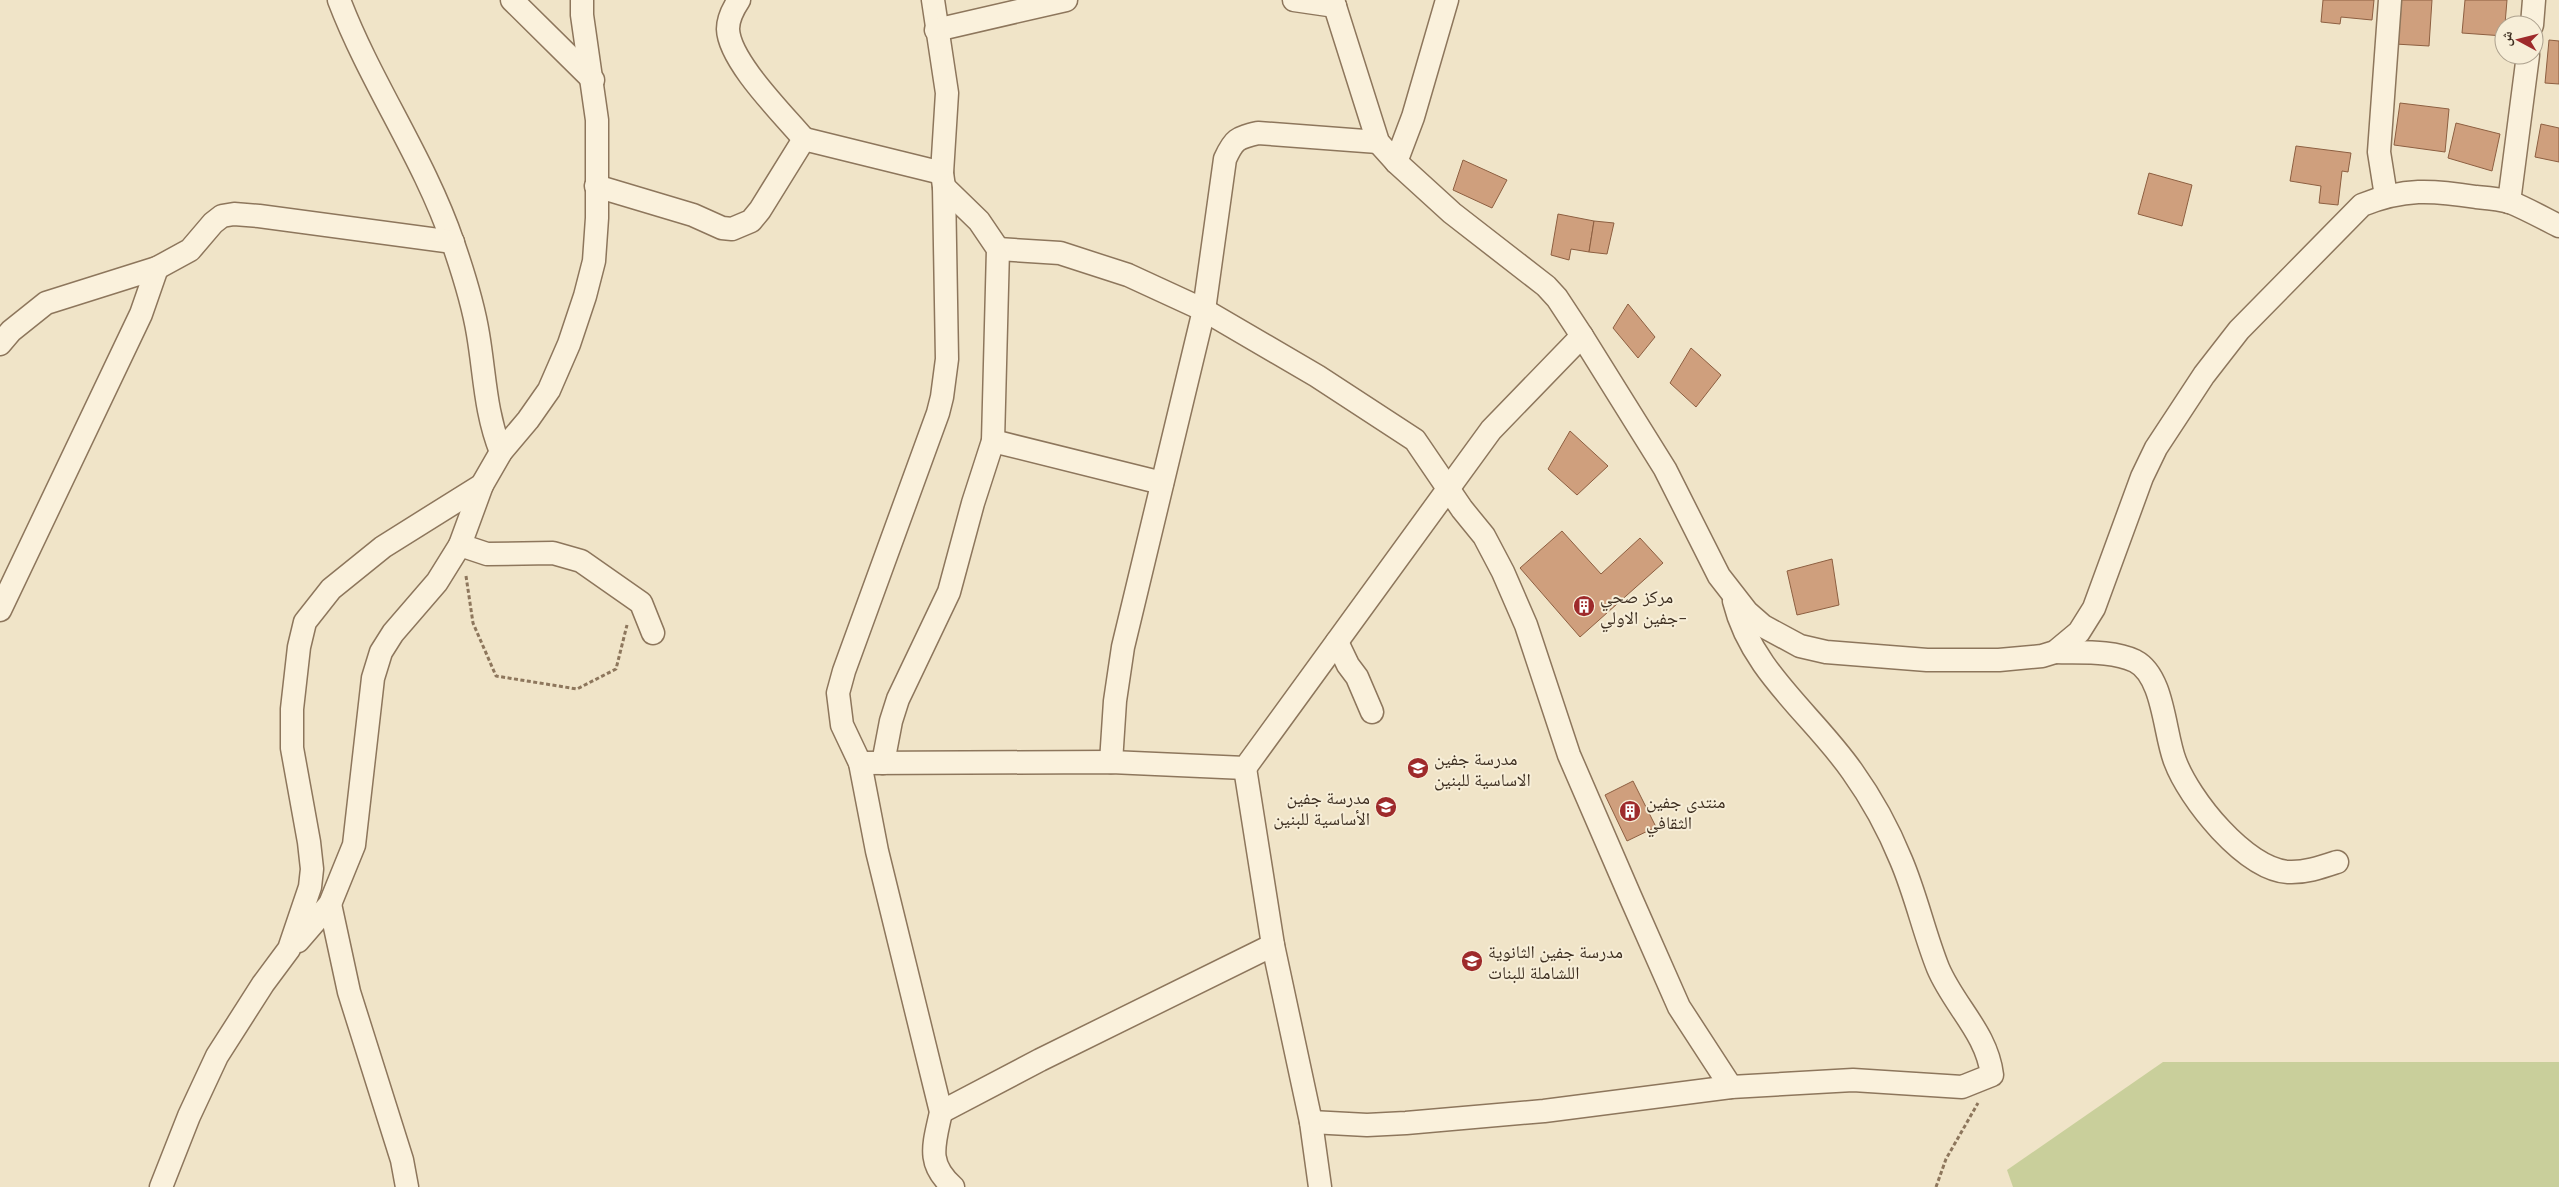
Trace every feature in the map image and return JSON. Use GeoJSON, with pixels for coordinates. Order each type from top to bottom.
{"type":"FeatureCollection","features":[{"type":"Feature","properties":{"kind":"street"},"geometry":{"type":"LineString","coordinates":[[339,0],[377,86],[437,197],[453,242],[478,331],[487,408],[501,452]]}},
{"type":"Feature","properties":{"kind":"street"},"geometry":{"type":"LineString","coordinates":[[512,0],[593,80]]}},
{"type":"Feature","properties":{"kind":"street"},"geometry":{"type":"LineString","coordinates":[[164,1185],[189,1116],[217,1056],[289,949],[330,904],[354,845],[373,678],[381,652],[393,633],[436,582],[460,545],[482,484],[501,452],[549,390],[569,344],[594,261],[597,218],[597,120],[593,80],[582,15],[582,0]]}},
{"type":"Feature","properties":{"kind":"street"},"geometry":{"type":"LineString","coordinates":[[738,0],[731,13],[728,28],[731,44],[742,66],[804,139],[943,180],[979,221],[998,249],[993,441],[972,503],[949,592],[898,699],[891,721],[883,763]]}},
{"type":"Feature","properties":{"kind":"street"},"geometry":{"type":"LineString","coordinates":[[933,0],[947,93],[943,180],[947,359],[942,397],[844,671],[838,693],[842,725],[860,764],[884,880],[941,1112],[935,1139],[934,1159],[941,1176],[953,1187]]}},
{"type":"Feature","properties":{"kind":"street"},"geometry":{"type":"LineString","coordinates":[[936,30],[1066,0]]}},
{"type":"Feature","properties":{"kind":"street"},"geometry":{"type":"LineString","coordinates":[[1294,0],[1334,3],[1378,142],[1396,162],[1452,213],[1546,286],[1557,298],[1666,469],[1710,559],[1732,595],[1746,612],[1779,636],[1800,646],[1826,652],[1971,660],[2020,659],[2055,652],[2120,657],[2135,661],[2148,672],[2155,684],[2175,762],[2190,788],[2221,830],[2248,854],[2275,870],[2289,872],[2317,868],[2337,862]]}},
{"type":"Feature","properties":{"kind":"street"},"geometry":{"type":"LineString","coordinates":[[1396,162],[1413,117],[1447,0]]}},
{"type":"Feature","properties":{"kind":"street"},"geometry":{"type":"LineString","coordinates":[[2386,196],[2380,152],[2390,0]]}},
{"type":"Feature","properties":{"kind":"street"},"geometry":{"type":"LineString","coordinates":[[2533,15],[2534,0]]}},
{"type":"Feature","properties":{"kind":"street"},"geometry":{"type":"LineString","coordinates":[[2509,202],[2527,65]]}},
{"type":"Feature","properties":{"kind":"street"},"geometry":{"type":"LineString","coordinates":[[1111,762],[1115,701],[1123,647],[1204,310],[1226,158],[1232,143],[1242,137],[1258,133],[1378,142]]}},
{"type":"Feature","properties":{"kind":"street"},"geometry":{"type":"LineString","coordinates":[[596,186],[694,215],[722,228],[732,230],[751,220],[760,210],[804,139]]}},
{"type":"Feature","properties":{"kind":"street"},"geometry":{"type":"LineString","coordinates":[[2055,652],[2079,632],[2094,608],[2142,477],[2156,448],[2204,375],[2239,330],[2362,206],[2386,196],[2426,190],[2509,202],[2559,226]]}},
{"type":"Feature","properties":{"kind":"street"},"geometry":{"type":"LineString","coordinates":[[0,344],[11,332],[46,303],[157,268],[190,250],[218,220],[234,214],[453,242]]}},
{"type":"Feature","properties":{"kind":"street"},"geometry":{"type":"LineString","coordinates":[[998,249],[1060,253],[1090,261],[1128,275],[1204,310],[1317,376],[1415,440],[1448,490],[1474,526],[1484,536],[1504,572],[1526,625],[1569,755],[1630,896],[1679,1007],[1731,1087]]}},
{"type":"Feature","properties":{"kind":"street"},"geometry":{"type":"LineString","coordinates":[[0,610],[141,314],[157,268]]}},
{"type":"Feature","properties":{"kind":"street"},"geometry":{"type":"LineString","coordinates":[[1320,1187],[1311,1122],[1273,944],[1245,768],[1492,430],[1582,336]]}},
{"type":"Feature","properties":{"kind":"street"},"geometry":{"type":"LineString","coordinates":[[993,441],[1162,483]]}},
{"type":"Feature","properties":{"kind":"street"},"geometry":{"type":"LineString","coordinates":[[289,949],[310,887],[312,869],[292,748],[292,709],[299,647],[305,622],[331,589],[383,547],[482,484]]}},
{"type":"Feature","properties":{"kind":"street"},"geometry":{"type":"LineString","coordinates":[[460,545],[487,554],[535,552],[567,556],[593,568],[634,597],[646,612],[653,633]]}},
{"type":"Feature","properties":{"kind":"street"},"geometry":{"type":"LineString","coordinates":[[1311,1122],[1368,1125],[1406,1123],[1544,1111],[1731,1087],[1870,1080],[1962,1087],[1992,1075],[1987,1051],[1979,1034],[1953,996],[1939,969],[1902,861],[1879,813],[1841,755],[1762,664],[1738,620],[1732,595]]}},
{"type":"Feature","properties":{"kind":"street"},"geometry":{"type":"LineString","coordinates":[[1337,642],[1348,665],[1357,677],[1372,712]]}},
{"type":"Feature","properties":{"kind":"street"},"geometry":{"type":"LineString","coordinates":[[860,764],[1111,762],[1245,768]]}},
{"type":"Feature","properties":{"kind":"street"},"geometry":{"type":"LineString","coordinates":[[330,904],[349,992],[402,1160],[408,1187]]}},
{"type":"Feature","properties":{"kind":"street"},"geometry":{"type":"LineString","coordinates":[[941,1112],[1040,1060],[1273,944]]}},
{"type":"Feature","properties":{"kind":"path"},"geometry":{"type":"LineString","coordinates":[[460,545],[473,623],[496,676],[578,689],[616,669],[634,597]]}},
{"type":"Feature","properties":{"kind":"path"},"geometry":{"type":"LineString","coordinates":[[1936,1187],[1946,1159],[1974,1113],[1992,1075]]}},
{"type":"Feature","properties":{"kind":"green space"},"geometry":{"type":"Polygon","coordinates":[[[2163,1062],[2559,1062],[2559,1187],[2013,1187],[2007,1170],[2163,1062]]]}},
{"type":"Feature","properties":{"kind":"building"},"geometry":{"type":"Polygon","coordinates":[[[2323,0],[2374,0],[2372,20],[2341,17],[2340,24],[2321,22],[2323,0]]]}},
{"type":"Feature","properties":{"kind":"building"},"geometry":{"type":"Polygon","coordinates":[[[2398,0],[2432,0],[2429,46],[2395,44],[2398,0]]]}},
{"type":"Feature","properties":{"kind":"building"},"geometry":{"type":"Polygon","coordinates":[[[2465,0],[2507,0],[2506,15],[2494,15],[2494,35],[2462,33],[2465,0]]]}},
{"type":"Feature","properties":{"kind":"building"},"geometry":{"type":"Polygon","coordinates":[[[2549,40],[2559,41],[2559,84],[2545,83],[2549,40]]]}},
{"type":"Feature","properties":{"kind":"building"},"geometry":{"type":"Polygon","coordinates":[[[2400,103],[2449,109],[2445,152],[2394,145],[2400,103]]]}},
{"type":"Feature","properties":{"kind":"building"},"geometry":{"type":"Polygon","coordinates":[[[2456,123],[2500,134],[2492,171],[2448,158],[2456,123]]]}},
{"type":"Feature","properties":{"kind":"building"},"geometry":{"type":"Polygon","coordinates":[[[2541,124],[2559,128],[2559,162],[2535,157],[2541,124]]]}},
{"type":"Feature","properties":{"kind":"building"},"geometry":{"type":"Polygon","coordinates":[[[2296,146],[2351,153],[2348,172],[2342,171],[2338,205],[2319,203],[2321,186],[2290,181],[2296,146]]]}},
{"type":"Feature","properties":{"kind":"building"},"geometry":{"type":"Polygon","coordinates":[[[1463,160],[1507,180],[1492,208],[1453,190],[1463,160]]]}},
{"type":"Feature","properties":{"kind":"building"},"geometry":{"type":"Polygon","coordinates":[[[2149,173],[2192,185],[2182,226],[2138,214],[2149,173]]]}},
{"type":"Feature","properties":{"kind":"building"},"geometry":{"type":"Polygon","coordinates":[[[1558,214],[1594,221],[1589,252],[1571,249],[1569,260],[1551,255],[1558,214]]]}},
{"type":"Feature","properties":{"kind":"building"},"geometry":{"type":"Polygon","coordinates":[[[1594,221],[1614,223],[1607,254],[1589,252],[1594,221]]]}},
{"type":"Feature","properties":{"kind":"building"},"geometry":{"type":"Polygon","coordinates":[[[1628,304],[1655,337],[1638,358],[1613,328],[1628,304]]]}},
{"type":"Feature","properties":{"kind":"building"},"geometry":{"type":"Polygon","coordinates":[[[1691,348],[1721,375],[1696,407],[1670,383],[1691,348]]]}},
{"type":"Feature","properties":{"kind":"building"},"geometry":{"type":"Polygon","coordinates":[[[1570,431],[1608,466],[1577,495],[1548,469],[1570,431]]]}},
{"type":"Feature","properties":{"kind":"building","name":"مركز صحي جفين الاولي-"},"geometry":{"type":"Polygon","coordinates":[[[1562,531],[1601,574],[1640,538],[1663,563],[1580,637],[1520,568],[1562,531]]]}},
{"type":"Feature","properties":{"kind":"building"},"geometry":{"type":"Polygon","coordinates":[[[1832,559],[1839,605],[1797,615],[1787,571],[1832,559]]]}},
{"type":"Feature","properties":{"kind":"building","name":"منتدى جفين الثقافي"},"geometry":{"type":"Polygon","coordinates":[[[1633,781],[1656,827],[1627,841],[1605,795],[1633,781]]]}},
{"type":"Feature","properties":{"kind":"place","name":"مركز صحي جفين الاولي-"},"geometry":{"type":"Point","coordinates":[1584,606]}},
{"type":"Feature","properties":{"kind":"place","name":"مدرسة جفين الاساسية للبنين"},"geometry":{"type":"Point","coordinates":[1418,768]}},
{"type":"Feature","properties":{"kind":"place","name":"مدرسة جفين الأساسية للبنين"},"geometry":{"type":"Point","coordinates":[1386,807]}},
{"type":"Feature","properties":{"kind":"place","name":"منتدى جفين الثقافي"},"geometry":{"type":"Point","coordinates":[1630,811]}},
{"type":"Feature","properties":{"kind":"place","name":"مدرسة جفين الثانوية اللشاملة للبنات"},"geometry":{"type":"Point","coordinates":[1472,961]}}]}
